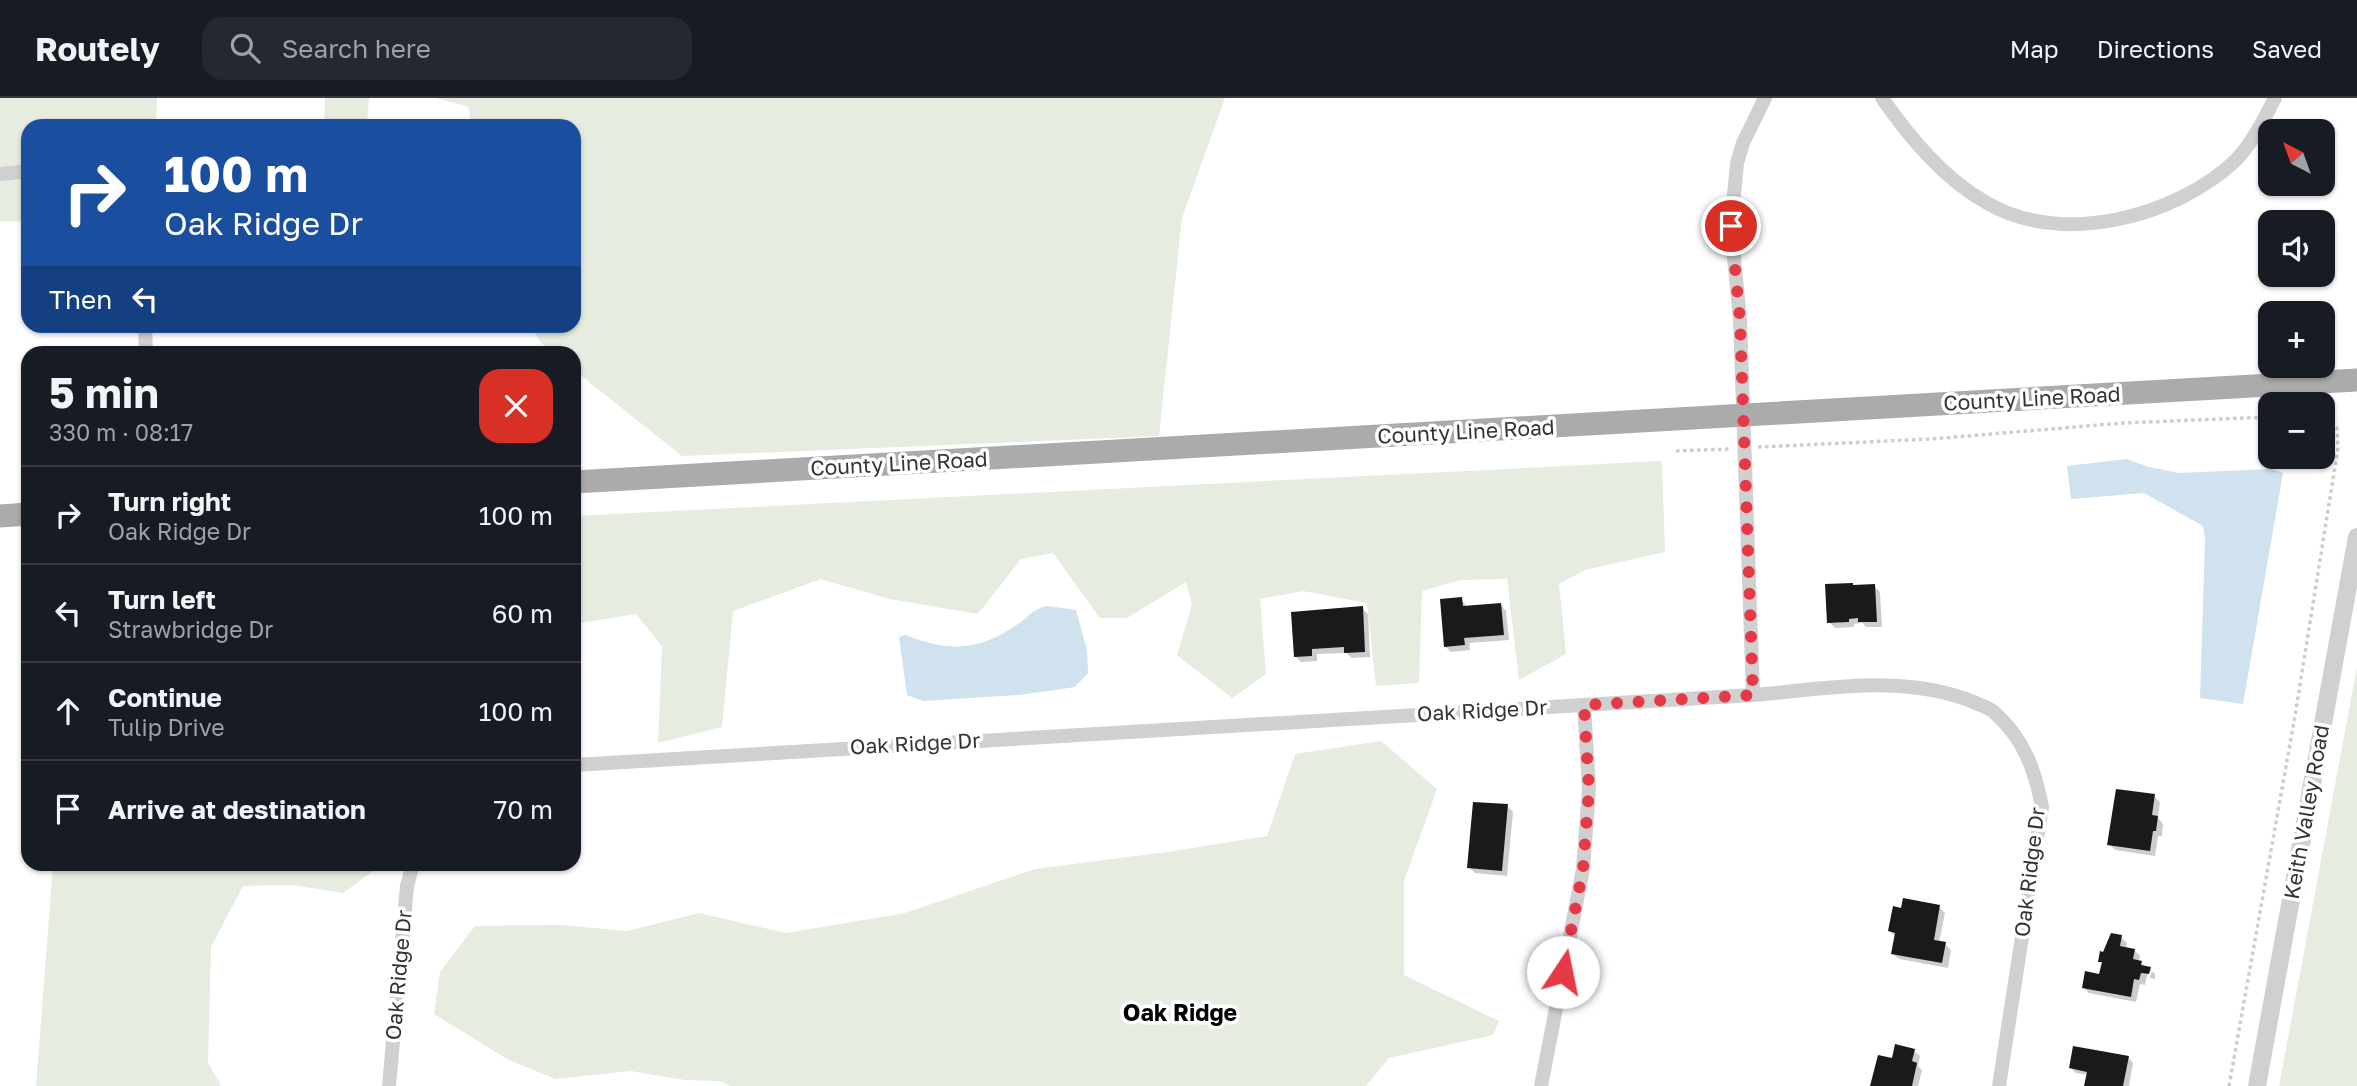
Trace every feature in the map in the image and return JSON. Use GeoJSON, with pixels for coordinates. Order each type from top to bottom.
{"type":"FeatureCollection","features":[{"type":"Feature","properties":{"kind":"main road","name":"County Line Road"},"geometry":{"type":"LineString","coordinates":[[581,482],[2357,380]]}},
{"type":"Feature","properties":{"kind":"main road"},"geometry":{"type":"LineString","coordinates":[[0,516],[21,514]]}},
{"type":"Feature","properties":{"kind":"street"},"geometry":{"type":"LineString","coordinates":[[1753,695],[1740,320],[1731,226],[1737,163],[1743,143],[1765,98]]}},
{"type":"Feature","properties":{"kind":"street"},"geometry":{"type":"LineString","coordinates":[[1882,98],[1935,162],[1988,204],[2010,214],[2061,223],[2083,223],[2135,215],[2164,207],[2202,187],[2235,160],[2248,144],[2275,98]]}},
{"type":"Feature","properties":{"kind":"street"},"geometry":{"type":"LineString","coordinates":[[0,174],[21,172]]}},
{"type":"Feature","properties":{"kind":"street","name":"Keith Valley Road"},"geometry":{"type":"LineString","coordinates":[[2257,1086],[2357,537]]}},
{"type":"Feature","properties":{"kind":"street","name":"Oak Ridge Dr"},"geometry":{"type":"LineString","coordinates":[[581,765],[1753,695],[1880,684],[1922,688],[1964,698],[1994,711],[2021,745],[2036,775],[2042,807],[1999,1086]]}},
{"type":"Feature","properties":{"kind":"street"},"geometry":{"type":"LineString","coordinates":[[1541,1086],[1583,869],[1589,789],[1584,705]]}},
{"type":"Feature","properties":{"kind":"street","name":"Oak Ridge Dr"},"geometry":{"type":"LineString","coordinates":[[389,1086],[410,871]]}},
{"type":"Feature","properties":{"kind":"path"},"geometry":{"type":"LineString","coordinates":[[1676,451],[1931,439],[2123,423],[2258,417]]}},
{"type":"Feature","properties":{"kind":"path"},"geometry":{"type":"LineString","coordinates":[[2335,426],[2335,461]]}},
{"type":"Feature","properties":{"kind":"path"},"geometry":{"type":"LineString","coordinates":[[2229,1086],[2295,716],[2334,469]]}},
{"type":"Feature","properties":{"kind":"shaded area"},"geometry":{"type":"Polygon","coordinates":[[[0,98],[157,98],[156,119],[21,119],[21,222],[0,221],[0,98]]]}},
{"type":"Feature","properties":{"kind":"shaded area"},"geometry":{"type":"Polygon","coordinates":[[[325,98],[369,98],[368,119],[324,119],[325,98]]]}},
{"type":"Feature","properties":{"kind":"shaded area"},"geometry":{"type":"Polygon","coordinates":[[[436,98],[1225,98],[1182,218],[1159,436],[682,456],[581,376],[581,346],[545,346],[534,333],[581,333],[581,119],[470,119],[469,107],[436,98]]]}},
{"type":"Feature","properties":{"kind":"shaded area"},"geometry":{"type":"Polygon","coordinates":[[[1662,461],[1665,552],[1585,570],[1559,584],[1566,654],[1519,680],[1507,579],[1461,580],[1422,591],[1419,683],[1376,686],[1367,603],[1303,591],[1260,599],[1266,674],[1232,698],[1177,655],[1192,605],[1186,582],[1127,618],[1100,618],[1053,553],[1021,559],[978,614],[889,599],[821,579],[733,611],[722,727],[658,743],[662,646],[636,614],[581,623],[581,516],[1662,461]]]}},
{"type":"Feature","properties":{"kind":"shaded area"},"geometry":{"type":"Polygon","coordinates":[[[2357,667],[2357,1086],[2279,1086],[2357,667]]]}},
{"type":"Feature","properties":{"kind":"shaded area"},"geometry":{"type":"Polygon","coordinates":[[[1381,741],[1437,789],[1404,881],[1404,975],[1499,1021],[1493,1035],[1389,1058],[1366,1086],[730,1086],[719,1081],[685,1080],[631,1071],[555,1079],[507,1059],[434,1014],[440,972],[475,926],[561,925],[627,931],[699,913],[786,933],[905,913],[1035,869],[1267,836],[1295,754],[1381,741]]]}},
{"type":"Feature","properties":{"kind":"shaded area"},"geometry":{"type":"Polygon","coordinates":[[[53,871],[373,871],[343,893],[292,885],[243,886],[211,947],[208,1062],[221,1086],[36,1086],[53,871]]]}},
{"type":"Feature","properties":{"kind":"water"},"geometry":{"type":"Polygon","coordinates":[[[2127,459],[2179,473],[2271,469],[2283,473],[2243,704],[2200,698],[2205,538],[2203,526],[2144,493],[2071,499],[2067,466],[2127,459]]]}},
{"type":"Feature","properties":{"kind":"water"},"geometry":{"type":"Polygon","coordinates":[[[1047,606],[1076,610],[1087,650],[1088,673],[1075,687],[1020,695],[923,701],[907,695],[899,637],[905,635],[948,646],[974,644],[1001,635],[1047,606]]]}},
{"type":"Feature","properties":{"kind":"building"},"geometry":{"type":"Polygon","coordinates":[[[1825,584],[1875,584],[1877,622],[1858,622],[1858,618],[1849,619],[1849,622],[1827,623],[1825,584]]]}},
{"type":"Feature","properties":{"kind":"building"},"geometry":{"type":"Polygon","coordinates":[[[1462,597],[1463,606],[1501,603],[1504,635],[1464,638],[1465,645],[1444,647],[1440,599],[1462,597]]]}},
{"type":"Feature","properties":{"kind":"building"},"geometry":{"type":"Polygon","coordinates":[[[1363,606],[1365,652],[1344,653],[1344,647],[1312,649],[1312,656],[1294,657],[1291,612],[1363,606]]]}},
{"type":"Feature","properties":{"kind":"building"},"geometry":{"type":"Polygon","coordinates":[[[2116,789],[2155,794],[2152,815],[2158,816],[2150,851],[2107,845],[2116,789]]]}},
{"type":"Feature","properties":{"kind":"building"},"geometry":{"type":"Polygon","coordinates":[[[1473,802],[1508,804],[1502,871],[1467,868],[1473,802]]]}},
{"type":"Feature","properties":{"kind":"building"},"geometry":{"type":"Polygon","coordinates":[[[1903,898],[1940,905],[1934,940],[1946,942],[1942,963],[1891,954],[1895,933],[1888,931],[1893,906],[1901,908],[1903,898]]]}},
{"type":"Feature","properties":{"kind":"building"},"geometry":{"type":"Polygon","coordinates":[[[2111,933],[2122,935],[2120,946],[2135,949],[2133,959],[2142,961],[2141,965],[2151,967],[2149,974],[2141,973],[2139,980],[2134,979],[2131,997],[2082,988],[2085,971],[2099,974],[2102,962],[2098,962],[2100,951],[2103,952],[2111,933]]]}},
{"type":"Feature","properties":{"kind":"building"},"geometry":{"type":"Polygon","coordinates":[[[1895,1044],[1915,1049],[1912,1061],[1917,1063],[1912,1086],[1870,1086],[1878,1055],[1892,1058],[1895,1044]]]}},
{"type":"Feature","properties":{"kind":"building"},"geometry":{"type":"Polygon","coordinates":[[[2073,1046],[2129,1056],[2123,1086],[2084,1086],[2087,1072],[2069,1068],[2073,1046]]]}},
{"type":"Feature","properties":{"kind":"district","name":"Oak Ridge"},"geometry":{"type":"Point","coordinates":[1180,1013]}},
{"type":"Feature","properties":{"kind":"route"},"geometry":{"type":"LineString","coordinates":[[1563,972],[1583,869],[1589,789],[1584,705],[1753,695],[1740,320],[1731,226]]}}]}
